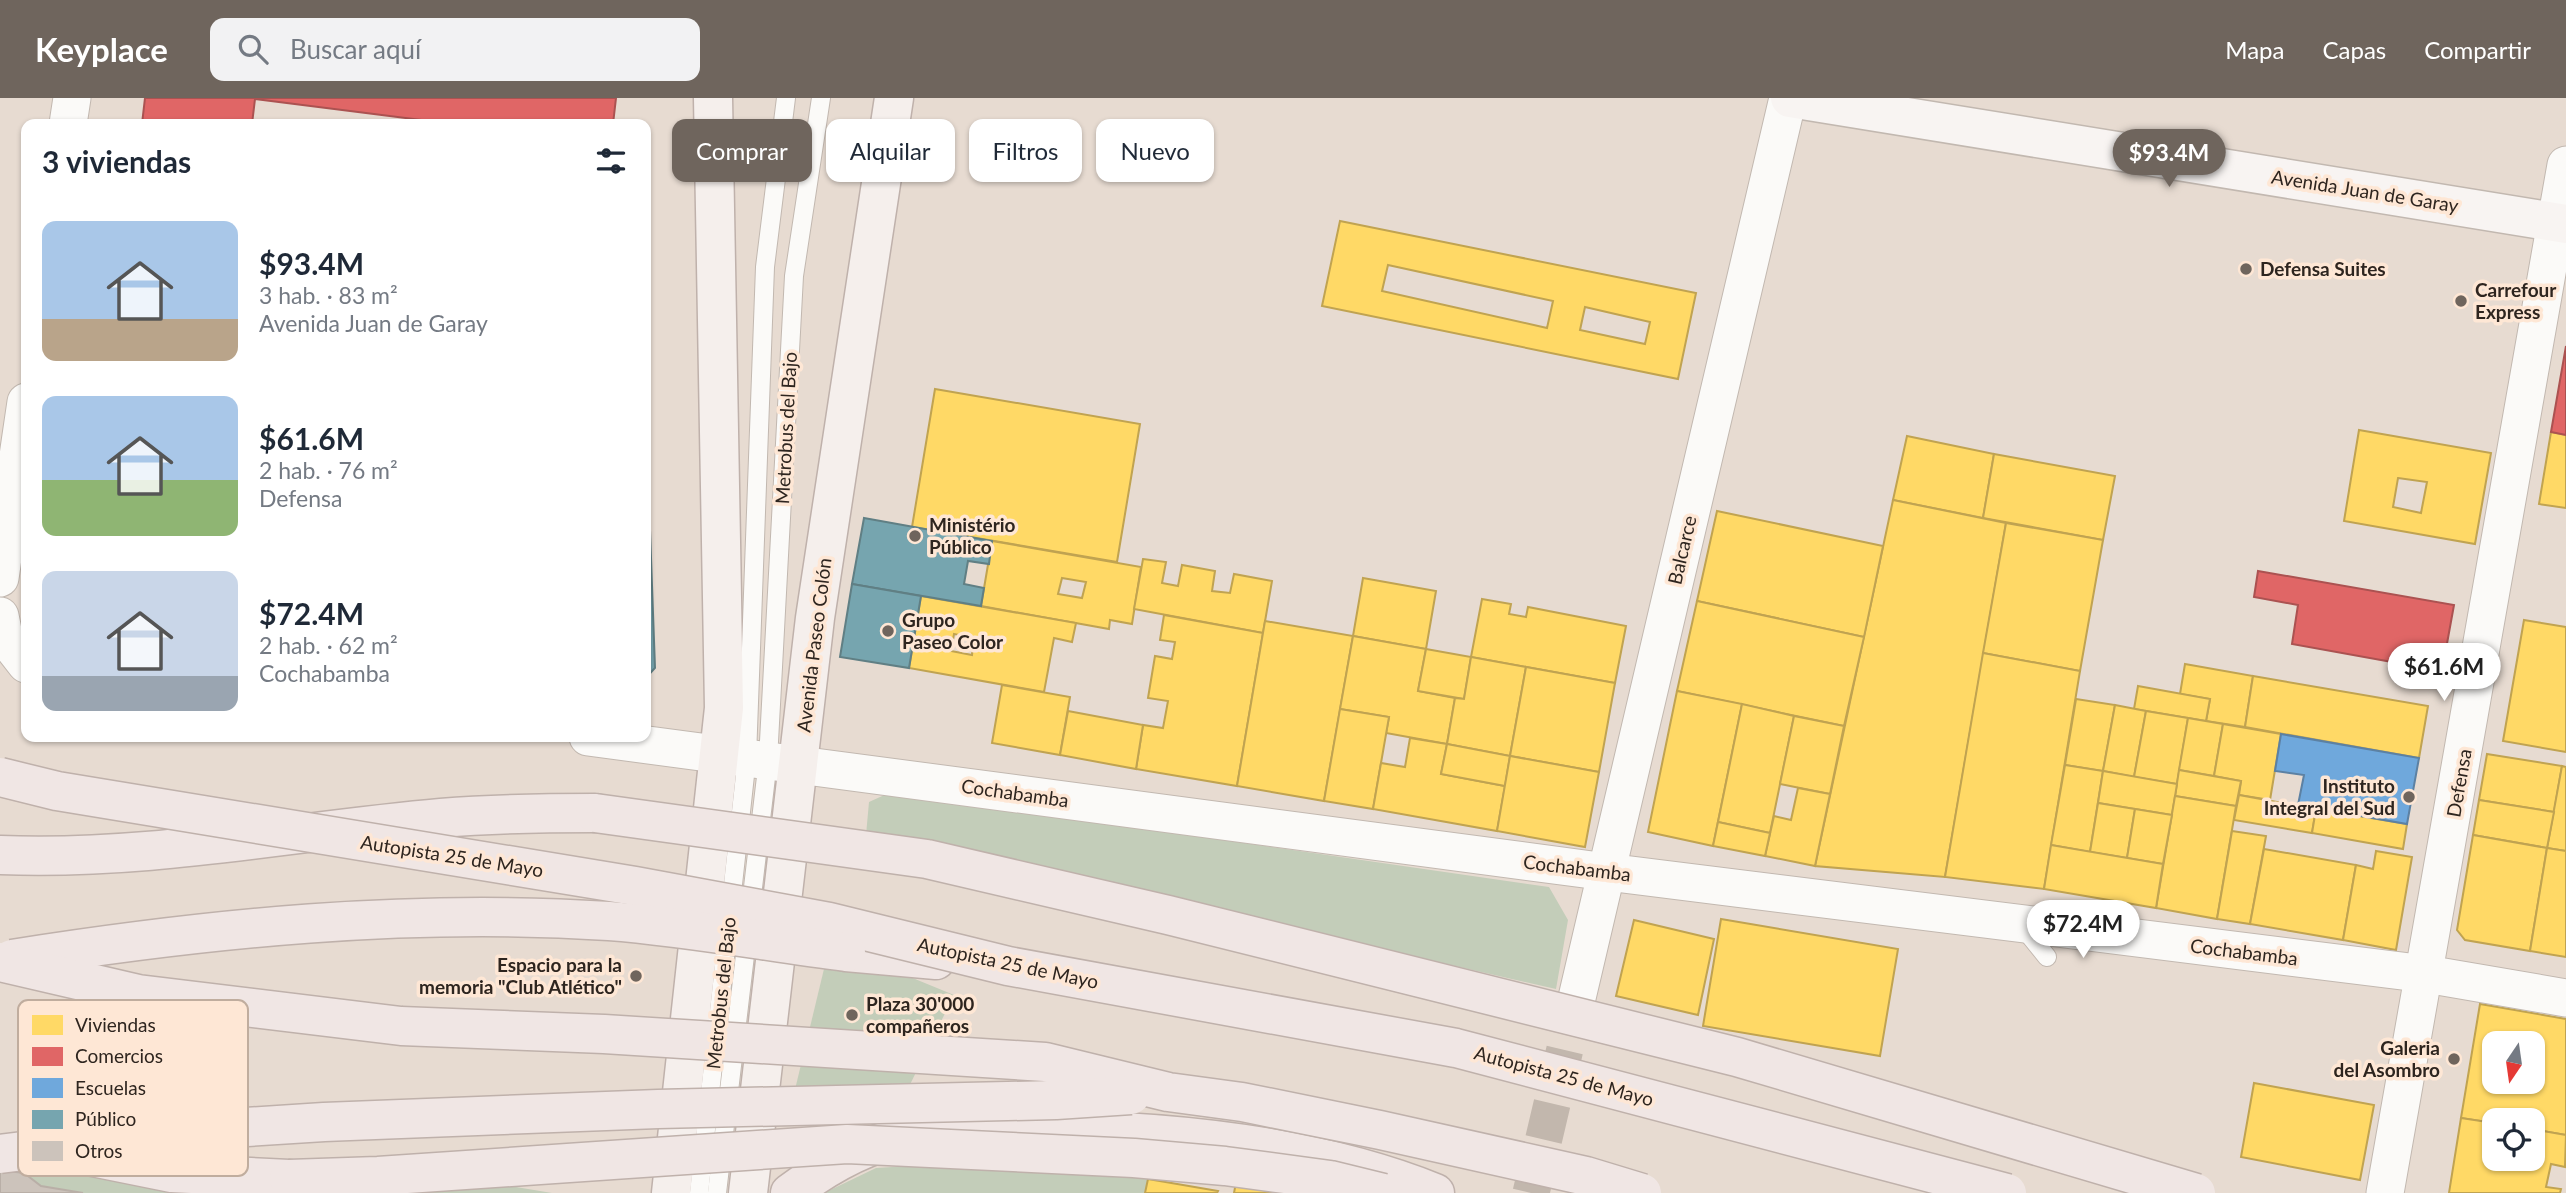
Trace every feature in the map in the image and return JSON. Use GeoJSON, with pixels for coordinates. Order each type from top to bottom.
{"type":"FeatureCollection","features":[{"type":"Feature","properties":{"kind":"highway","name":"Autopista 25 de Mayo"},"geometry":{"type":"LineString","coordinates":[[0,777],[57,791],[661,890],[829,922],[1008,966],[1456,1048],[2007,1193]]}},
{"type":"Feature","properties":{"kind":"highway"},"geometry":{"type":"LineString","coordinates":[[0,868],[53,858],[145,852],[439,819],[507,814],[596,813],[927,859],[1168,915],[1737,1056],[2196,1193]]}},
{"type":"Feature","properties":{"kind":"highway"},"geometry":{"type":"LineString","coordinates":[[0,842],[53,858]]}},
{"type":"Feature","properties":{"kind":"highway"},"geometry":{"type":"LineString","coordinates":[[0,855],[53,858]]}},
{"type":"Feature","properties":{"kind":"highway"},"geometry":{"type":"LineString","coordinates":[[0,962],[136,940],[331,922],[422,918],[610,921],[846,952],[1008,966]]}},
{"type":"Feature","properties":{"kind":"highway"},"geometry":{"type":"LineString","coordinates":[[0,962],[138,994],[179,1000]]}},
{"type":"Feature","properties":{"kind":"highway"},"geometry":{"type":"LineString","coordinates":[[248,1010],[401,1027],[604,1034],[1045,1062],[1168,1092],[1242,1102],[1380,1130],[1586,1176],[1642,1193]]}},
{"type":"Feature","properties":{"kind":"highway"},"geometry":{"type":"LineString","coordinates":[[248,1127],[658,1109],[1056,1100],[1168,1092]]}},
{"type":"Feature","properties":{"kind":"highway"},"geometry":{"type":"LineString","coordinates":[[790,1193],[823,1169],[860,1150],[896,1139],[940,1131],[1064,1129],[1143,1133],[1225,1143],[1360,1168],[1435,1193]]}},
{"type":"Feature","properties":{"kind":"highway"},"geometry":{"type":"LineString","coordinates":[[0,1137],[18,1141]]}},
{"type":"Feature","properties":{"kind":"highway"},"geometry":{"type":"LineString","coordinates":[[222,1176],[289,1180],[391,1175],[847,1144],[1134,1158],[1225,1166],[1330,1180],[1382,1193]]}},
{"type":"Feature","properties":{"kind":"highway"},"geometry":{"type":"LineString","coordinates":[[0,1154],[18,1152]]}},
{"type":"Feature","properties":{"kind":"main road","name":"Avenida Paseo Colón"},"geometry":{"type":"LineString","coordinates":[[713,98],[724,708],[759,759],[748,1193]]}},
{"type":"Feature","properties":{"kind":"main road","name":"Avenida Paseo Colón"},"geometry":{"type":"LineString","coordinates":[[671,1193],[759,759],[815,618],[894,98]]}},
{"type":"Feature","properties":{"kind":"main road","name":"Avenida Juan de Garay"},"geometry":{"type":"LineString","coordinates":[[1789,98],[2561,223]]}},
{"type":"Feature","properties":{"kind":"street"},"geometry":{"type":"LineString","coordinates":[[69,119],[72,98]]}},
{"type":"Feature","properties":{"kind":"street","name":"Balcarce"},"geometry":{"type":"LineString","coordinates":[[1576,1002],[1789,98]]}},
{"type":"Feature","properties":{"kind":"street","name":"Defensa"},"geometry":{"type":"LineString","coordinates":[[2385,1193],[2400,1072],[2426,974],[2561,223],[2566,165]]}},
{"type":"Feature","properties":{"kind":"street"},"geometry":{"type":"LineString","coordinates":[[0,578],[21,436]]}},
{"type":"Feature","properties":{"kind":"street"},"geometry":{"type":"LineString","coordinates":[[0,615],[4,636],[21,658]]}},
{"type":"Feature","properties":{"kind":"street"},"geometry":{"type":"LineString","coordinates":[[0,660],[21,663]]}},
{"type":"Feature","properties":{"kind":"street","name":"Cochabamba"},"geometry":{"type":"LineString","coordinates":[[627,742],[1607,872],[2426,974],[2566,998]]}},
{"type":"Feature","properties":{"kind":"lane","name":"Metrobus del Bajo"},"geometry":{"type":"LineString","coordinates":[[699,1193],[759,759],[750,668],[765,267],[786,98]]}},
{"type":"Feature","properties":{"kind":"lane","name":"Metrobus del Bajo"},"geometry":{"type":"LineString","coordinates":[[718,1193],[759,759],[794,276],[821,98]]}},
{"type":"Feature","properties":{"kind":"lane","name":"Metrobus del Bajo"},"geometry":{"type":"LineString","coordinates":[[750,668],[759,759]]}},
{"type":"Feature","properties":{"kind":"lane"},"geometry":{"type":"LineString","coordinates":[[2019,923],[2047,957]]}},
{"type":"Feature","properties":{"kind":"green space"},"geometry":{"type":"Polygon","coordinates":[[[891,792],[1549,887],[1568,920],[1556,989],[909,841],[866,835],[869,802],[891,792]]]}},
{"type":"Feature","properties":{"kind":"green space"},"geometry":{"type":"Polygon","coordinates":[[[830,944],[954,995],[897,1111],[792,1102],[830,944]]]}},
{"type":"Feature","properties":{"kind":"green space"},"geometry":{"type":"Polygon","coordinates":[[[0,1146],[18,1149],[18,1176],[166,1176],[244,1190],[516,1187],[552,1193],[0,1193],[0,1146]]]}},
{"type":"Feature","properties":{"kind":"green space"},"geometry":{"type":"Polygon","coordinates":[[[908,1166],[1108,1173],[1148,1179],[1145,1193],[824,1193],[876,1168],[908,1166]]]}},
{"type":"Feature","properties":{"kind":"building: Viviendas"},"geometry":{"type":"Polygon","coordinates":[[[1340,221],[1696,293],[1678,379],[1322,306],[1340,221]],[[1388,265],[1382,291],[1547,328],[1553,301],[1388,265]],[[1585,307],[1580,330],[1645,344],[1650,322],[1585,307]]]}},
{"type":"Feature","properties":{"kind":"building: Viviendas"},"geometry":{"type":"Polygon","coordinates":[[[935,389],[1140,424],[1117,562],[912,527],[935,389]]]}},
{"type":"Feature","properties":{"kind":"building: Viviendas"},"geometry":{"type":"Polygon","coordinates":[[[2359,430],[2491,453],[2475,544],[2344,521],[2359,430]],[[2398,478],[2393,507],[2421,513],[2427,482],[2398,478]]]}},
{"type":"Feature","properties":{"kind":"building: Viviendas"},"geometry":{"type":"Polygon","coordinates":[[[2551,432],[2566,435],[2566,508],[2539,504],[2551,432]]]}},
{"type":"Feature","properties":{"kind":"building: Viviendas"},"geometry":{"type":"Polygon","coordinates":[[[1907,436],[1994,454],[1983,518],[1893,500],[1907,436]]]}},
{"type":"Feature","properties":{"kind":"building: Viviendas"},"geometry":{"type":"Polygon","coordinates":[[[1994,454],[2115,476],[2103,540],[1983,518],[1994,454]]]}},
{"type":"Feature","properties":{"kind":"building: Viviendas"},"geometry":{"type":"Polygon","coordinates":[[[1893,500],[2006,523],[1945,877],[1815,866],[1893,500]]]}},
{"type":"Feature","properties":{"kind":"building: Viviendas"},"geometry":{"type":"Polygon","coordinates":[[[1717,511],[1883,546],[1864,637],[1697,601],[1717,511]]]}},
{"type":"Feature","properties":{"kind":"building: Viviendas"},"geometry":{"type":"Polygon","coordinates":[[[2006,523],[2103,540],[2080,671],[1983,653],[2006,523]]]}},
{"type":"Feature","properties":{"kind":"building: Viviendas"},"geometry":{"type":"Polygon","coordinates":[[[992,541],[1141,567],[1132,624],[1110,620],[1109,629],[981,606],[992,541]],[[1062,578],[1058,594],[1082,598],[1086,582],[1062,578]]]}},
{"type":"Feature","properties":{"kind":"building: Viviendas"},"geometry":{"type":"Polygon","coordinates":[[[1143,559],[1166,562],[1162,583],[1178,586],[1182,565],[1215,571],[1212,591],[1230,593],[1234,574],[1272,581],[1263,633],[1134,609],[1143,559]]]}},
{"type":"Feature","properties":{"kind":"building: Viviendas"},"geometry":{"type":"Polygon","coordinates":[[[1363,578],[1436,591],[1426,649],[1353,636],[1363,578]]]}},
{"type":"Feature","properties":{"kind":"building: Viviendas"},"geometry":{"type":"Polygon","coordinates":[[[921,596],[1076,623],[1072,642],[1054,638],[1044,692],[909,668],[921,596]],[[954,634],[951,651],[972,655],[974,638],[954,634]]]}},
{"type":"Feature","properties":{"kind":"building: Viviendas"},"geometry":{"type":"Polygon","coordinates":[[[1482,599],[1511,604],[1509,614],[1526,617],[1528,607],[1626,626],[1615,683],[1471,657],[1482,599]]]}},
{"type":"Feature","properties":{"kind":"building: Viviendas"},"geometry":{"type":"Polygon","coordinates":[[[1697,601],[1864,637],[1844,726],[1677,691],[1697,601]]]}},
{"type":"Feature","properties":{"kind":"building: Viviendas"},"geometry":{"type":"Polygon","coordinates":[[[1164,615],[1263,633],[1237,786],[1136,769],[1143,725],[1163,728],[1168,701],[1148,698],[1155,656],[1172,659],[1175,642],[1160,640],[1164,615]]]}},
{"type":"Feature","properties":{"kind":"building: Viviendas"},"geometry":{"type":"Polygon","coordinates":[[[2524,620],[2566,627],[2566,752],[2503,741],[2524,620]]]}},
{"type":"Feature","properties":{"kind":"building: Viviendas"},"geometry":{"type":"Polygon","coordinates":[[[1265,621],[1353,636],[1324,801],[1237,786],[1265,621]]]}},
{"type":"Feature","properties":{"kind":"building: Viviendas"},"geometry":{"type":"Polygon","coordinates":[[[1353,636],[1426,649],[1418,691],[1455,698],[1447,744],[1386,733],[1389,717],[1340,709],[1353,636]]]}},
{"type":"Feature","properties":{"kind":"building: Viviendas"},"geometry":{"type":"Polygon","coordinates":[[[1426,649],[1471,657],[1464,699],[1418,691],[1426,649]]]}},
{"type":"Feature","properties":{"kind":"building: Viviendas"},"geometry":{"type":"Polygon","coordinates":[[[1983,653],[2080,671],[2044,889],[1945,877],[1983,653]]]}},
{"type":"Feature","properties":{"kind":"building: Viviendas"},"geometry":{"type":"Polygon","coordinates":[[[1471,657],[1526,667],[1510,756],[1447,744],[1455,698],[1464,699],[1471,657]]]}},
{"type":"Feature","properties":{"kind":"building: Viviendas"},"geometry":{"type":"Polygon","coordinates":[[[2185,664],[2253,676],[2245,727],[2206,721],[2210,699],[2180,694],[2185,664]]]}},
{"type":"Feature","properties":{"kind":"building: Viviendas"},"geometry":{"type":"Polygon","coordinates":[[[1526,667],[1615,683],[1599,772],[1510,756],[1526,667]]]}},
{"type":"Feature","properties":{"kind":"building: Viviendas"},"geometry":{"type":"Polygon","coordinates":[[[2253,676],[2428,706],[2419,758],[2245,727],[2253,676]]]}},
{"type":"Feature","properties":{"kind":"building: Viviendas"},"geometry":{"type":"Polygon","coordinates":[[[1002,685],[1070,697],[1060,755],[992,743],[1002,685]]]}},
{"type":"Feature","properties":{"kind":"building: Viviendas"},"geometry":{"type":"Polygon","coordinates":[[[2138,686],[2210,699],[2206,721],[2134,709],[2138,686]]]}},
{"type":"Feature","properties":{"kind":"building: Viviendas"},"geometry":{"type":"Polygon","coordinates":[[[1677,691],[1742,704],[1713,846],[1648,832],[1677,691]]]}},
{"type":"Feature","properties":{"kind":"building: Viviendas"},"geometry":{"type":"Polygon","coordinates":[[[2076,699],[2115,705],[2103,771],[2065,765],[2076,699]]]}},
{"type":"Feature","properties":{"kind":"building: Viviendas"},"geometry":{"type":"Polygon","coordinates":[[[1742,704],[1794,716],[1770,833],[1718,822],[1742,704]]]}},
{"type":"Feature","properties":{"kind":"building: Viviendas"},"geometry":{"type":"Polygon","coordinates":[[[2115,705],[2146,711],[2134,777],[2103,771],[2115,705]]]}},
{"type":"Feature","properties":{"kind":"building: Viviendas"},"geometry":{"type":"Polygon","coordinates":[[[1340,709],[1389,717],[1373,809],[1324,801],[1340,709]]]}},
{"type":"Feature","properties":{"kind":"building: Viviendas"},"geometry":{"type":"Polygon","coordinates":[[[1068,711],[1143,725],[1136,769],[1060,755],[1068,711]]]}},
{"type":"Feature","properties":{"kind":"building: Viviendas"},"geometry":{"type":"Polygon","coordinates":[[[2146,711],[2188,718],[2177,784],[2134,777],[2146,711]]]}},
{"type":"Feature","properties":{"kind":"building: Viviendas"},"geometry":{"type":"Polygon","coordinates":[[[1794,716],[1844,726],[1830,794],[1780,784],[1794,716]]]}},
{"type":"Feature","properties":{"kind":"building: Viviendas"},"geometry":{"type":"Polygon","coordinates":[[[2188,718],[2223,724],[2214,776],[2179,770],[2188,718]]]}},
{"type":"Feature","properties":{"kind":"building: Viviendas"},"geometry":{"type":"Polygon","coordinates":[[[2223,724],[2281,734],[2270,800],[2239,795],[2241,781],[2214,776],[2223,724]]]}},
{"type":"Feature","properties":{"kind":"building: Viviendas"},"geometry":{"type":"Polygon","coordinates":[[[1410,738],[1447,744],[1441,774],[1505,786],[1497,831],[1373,809],[1381,763],[1405,767],[1410,738]]]}},
{"type":"Feature","properties":{"kind":"building: Viviendas"},"geometry":{"type":"Polygon","coordinates":[[[1447,744],[1510,756],[1505,786],[1441,774],[1447,744]]]}},
{"type":"Feature","properties":{"kind":"building: Viviendas"},"geometry":{"type":"Polygon","coordinates":[[[2487,754],[2562,766],[2554,812],[2479,800],[2487,754]]]}},
{"type":"Feature","properties":{"kind":"building: Viviendas"},"geometry":{"type":"Polygon","coordinates":[[[1510,756],[1599,772],[1585,847],[1497,831],[1510,756]]]}},
{"type":"Feature","properties":{"kind":"building: Viviendas"},"geometry":{"type":"Polygon","coordinates":[[[2065,765],[2103,771],[2090,852],[2051,845],[2065,765]]]}},
{"type":"Feature","properties":{"kind":"building: Viviendas"},"geometry":{"type":"Polygon","coordinates":[[[2562,766],[2566,767],[2566,851],[2547,848],[2562,766]]]}},
{"type":"Feature","properties":{"kind":"building: Viviendas"},"geometry":{"type":"Polygon","coordinates":[[[2179,770],[2241,781],[2236,806],[2175,796],[2179,770]]]}},
{"type":"Feature","properties":{"kind":"building: Viviendas"},"geometry":{"type":"Polygon","coordinates":[[[2103,771],[2177,784],[2172,815],[2098,803],[2103,771]]]}},
{"type":"Feature","properties":{"kind":"building: Viviendas"},"geometry":{"type":"Polygon","coordinates":[[[1798,788],[1830,794],[1815,866],[1765,856],[1774,816],[1791,820],[1798,788]]]}},
{"type":"Feature","properties":{"kind":"building: Viviendas"},"geometry":{"type":"Polygon","coordinates":[[[2239,795],[2316,809],[2312,833],[2234,820],[2239,795]]]}},
{"type":"Feature","properties":{"kind":"building: Viviendas"},"geometry":{"type":"Polygon","coordinates":[[[2175,796],[2236,806],[2217,919],[2156,908],[2175,796]]]}},
{"type":"Feature","properties":{"kind":"building: Viviendas"},"geometry":{"type":"Polygon","coordinates":[[[2479,800],[2554,812],[2547,848],[2473,835],[2479,800]]]}},
{"type":"Feature","properties":{"kind":"building: Viviendas"},"geometry":{"type":"Polygon","coordinates":[[[2098,803],[2135,809],[2127,858],[2090,852],[2098,803]]]}},
{"type":"Feature","properties":{"kind":"building: Viviendas"},"geometry":{"type":"Polygon","coordinates":[[[2135,809],[2172,815],[2163,864],[2127,858],[2135,809]]]}},
{"type":"Feature","properties":{"kind":"building: Viviendas"},"geometry":{"type":"Polygon","coordinates":[[[2316,809],[2407,824],[2403,849],[2312,833],[2316,809]]]}},
{"type":"Feature","properties":{"kind":"building: Viviendas"},"geometry":{"type":"Polygon","coordinates":[[[1718,822],[1770,833],[1765,856],[1713,846],[1718,822]]]}},
{"type":"Feature","properties":{"kind":"building: Viviendas"},"geometry":{"type":"Polygon","coordinates":[[[2232,831],[2266,836],[2250,924],[2217,919],[2232,831]]]}},
{"type":"Feature","properties":{"kind":"building: Viviendas"},"geometry":{"type":"Polygon","coordinates":[[[2473,835],[2547,848],[2530,951],[2465,940],[2457,930],[2473,835]]]}},
{"type":"Feature","properties":{"kind":"building: Viviendas"},"geometry":{"type":"Polygon","coordinates":[[[2051,845],[2163,864],[2156,908],[2044,889],[2051,845]]]}},
{"type":"Feature","properties":{"kind":"building: Viviendas"},"geometry":{"type":"Polygon","coordinates":[[[2547,848],[2566,851],[2566,957],[2530,951],[2547,848]]]}},
{"type":"Feature","properties":{"kind":"building: Viviendas"},"geometry":{"type":"Polygon","coordinates":[[[2264,849],[2356,865],[2343,940],[2250,924],[2264,849]]]}},
{"type":"Feature","properties":{"kind":"building: Viviendas"},"geometry":{"type":"Polygon","coordinates":[[[2376,851],[2412,857],[2396,950],[2343,940],[2356,865],[2373,869],[2376,851]]]}},
{"type":"Feature","properties":{"kind":"building: Viviendas"},"geometry":{"type":"Polygon","coordinates":[[[1721,919],[1898,949],[1880,1056],[1703,1026],[1721,919]]]}},
{"type":"Feature","properties":{"kind":"building: Viviendas"},"geometry":{"type":"Polygon","coordinates":[[[1634,920],[1714,939],[1698,1015],[1616,996],[1634,920]]]}},
{"type":"Feature","properties":{"kind":"building: Viviendas"},"geometry":{"type":"Polygon","coordinates":[[[2480,1004],[2566,1019],[2566,1135],[2545,1131],[2545,1108],[2482,1108],[2482,1121],[2461,1118],[2480,1004]]]}},
{"type":"Feature","properties":{"kind":"building: Viviendas"},"geometry":{"type":"Polygon","coordinates":[[[2254,1083],[2374,1105],[2360,1180],[2241,1157],[2254,1083]]]}},
{"type":"Feature","properties":{"kind":"building: Viviendas"},"geometry":{"type":"Polygon","coordinates":[[[2461,1118],[2482,1121],[2482,1171],[2545,1171],[2545,1131],[2566,1135],[2565,1167],[2551,1164],[2546,1187],[2561,1189],[2560,1193],[2449,1193],[2461,1118]]]}},
{"type":"Feature","properties":{"kind":"building: Viviendas"},"geometry":{"type":"Polygon","coordinates":[[[1237,1177],[1303,1193],[1234,1193],[1237,1177]]]}},
{"type":"Feature","properties":{"kind":"building: Viviendas"},"geometry":{"type":"Polygon","coordinates":[[[1148,1179],[1218,1191],[1145,1193],[1148,1179]]]}},
{"type":"Feature","properties":{"kind":"building: Comercios"},"geometry":{"type":"Polygon","coordinates":[[[145,98],[616,98],[614,119],[413,119],[255,99],[253,119],[143,119],[145,98]]]}},
{"type":"Feature","properties":{"kind":"building: Comercios"},"geometry":{"type":"Polygon","coordinates":[[[2566,346],[2566,435],[2551,432],[2566,346]]]}},
{"type":"Feature","properties":{"kind":"building: Comercios"},"geometry":{"type":"Polygon","coordinates":[[[2258,571],[2454,605],[2442,671],[2292,644],[2298,605],[2254,597],[2258,571]]]}},
{"type":"Feature","properties":{"kind":"building: Escuelas"},"geometry":{"type":"Polygon","coordinates":[[[2281,734],[2419,758],[2407,824],[2298,805],[2304,775],[2275,771],[2281,734]]]}},
{"type":"Feature","properties":{"kind":"building: Público"},"geometry":{"type":"Polygon","coordinates":[[[864,518],[992,541],[989,564],[968,561],[964,584],[984,588],[981,606],[852,584],[864,518]]]}},
{"type":"Feature","properties":{"kind":"building: Público"},"geometry":{"type":"Polygon","coordinates":[[[651,558],[655,668],[651,672],[651,558]]]}},
{"type":"Feature","properties":{"kind":"building: Público"},"geometry":{"type":"Polygon","coordinates":[[[852,584],[921,596],[909,668],[840,657],[852,584]]]}},
{"type":"Feature","properties":{"kind":"building: Otros"},"geometry":{"type":"Polygon","coordinates":[[[0,1170],[28,1176],[41,1186],[83,1193],[0,1193],[0,1170]]]}},
{"type":"Feature","properties":{"kind":"tunnel"},"geometry":{"type":"LineString","coordinates":[[1531,1193],[1576,1002]]}},
{"type":"Feature","properties":{"kind":"place","name":"Defensa Suites"},"geometry":{"type":"Point","coordinates":[2246,269]}},
{"type":"Feature","properties":{"kind":"place","name":"Carrefour Express"},"geometry":{"type":"Point","coordinates":[2461,301]}},
{"type":"Feature","properties":{"kind":"place","name":"Ministério Público"},"geometry":{"type":"Point","coordinates":[915,536]}},
{"type":"Feature","properties":{"kind":"place","name":"Grupo Paseo Color"},"geometry":{"type":"Point","coordinates":[888,631]}},
{"type":"Feature","properties":{"kind":"place","name":"Instituto Integral del Sud"},"geometry":{"type":"Point","coordinates":[2409,797]}},
{"type":"Feature","properties":{"kind":"place","name":"Espacio para la memoria \"Club Atlético\""},"geometry":{"type":"Point","coordinates":[636,976]}},
{"type":"Feature","properties":{"kind":"place","name":"Plaza 30'000 compañeros"},"geometry":{"type":"Point","coordinates":[852,1015]}},
{"type":"Feature","properties":{"kind":"place","name":"Galeria del Asombro"},"geometry":{"type":"Point","coordinates":[2454,1059]}}]}
